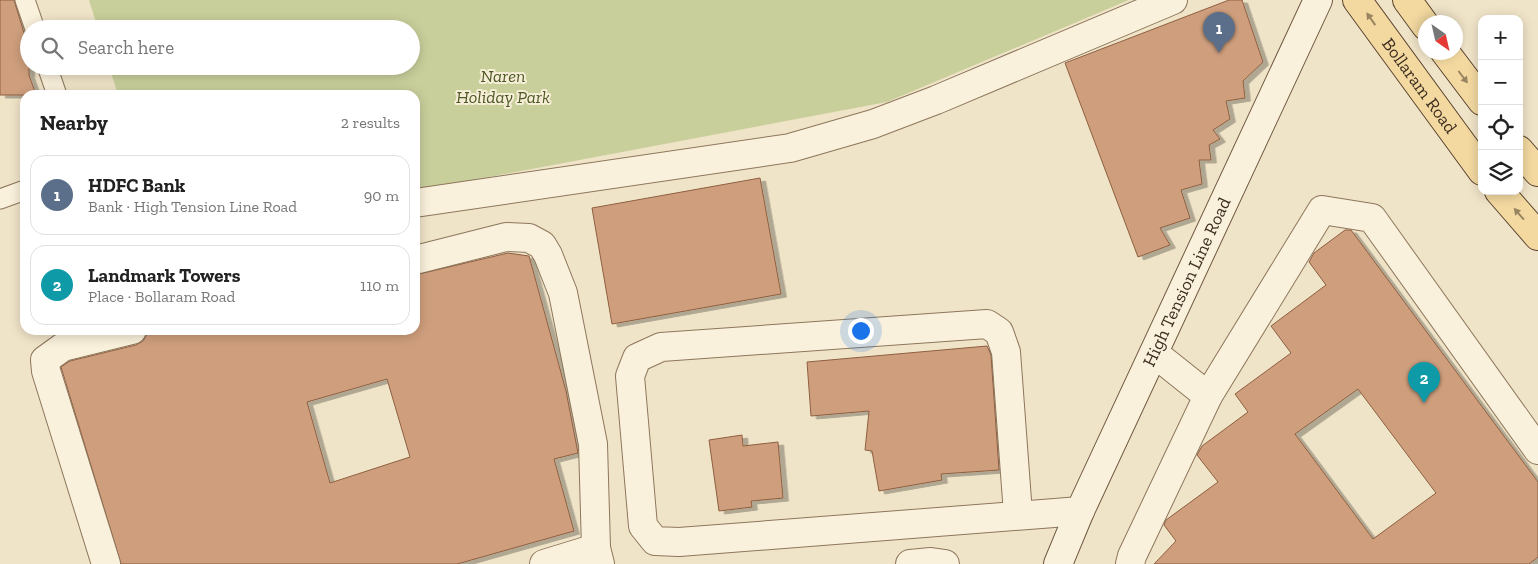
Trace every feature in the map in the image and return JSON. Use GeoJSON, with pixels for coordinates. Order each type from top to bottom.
{"type":"FeatureCollection","features":[{"type":"Feature","properties":{"kind":"main road","name":"Bollaram Road"},"geometry":{"type":"LineString","coordinates":[[1358,0],[1478,165]]}},
{"type":"Feature","properties":{"kind":"main road"},"geometry":{"type":"LineString","coordinates":[[1407,0],[1418,15]]}},
{"type":"Feature","properties":{"kind":"main road"},"geometry":{"type":"LineString","coordinates":[[1451,60],[1478,96]]}},
{"type":"Feature","properties":{"kind":"main road"},"geometry":{"type":"LineString","coordinates":[[1523,155],[1538,172]]}},
{"type":"Feature","properties":{"kind":"main road"},"geometry":{"type":"LineString","coordinates":[[1502,195],[1538,236]]}},
{"type":"Feature","properties":{"kind":"street"},"geometry":{"type":"LineString","coordinates":[[420,202],[790,148],[872,124],[936,100],[1173,0]]}},
{"type":"Feature","properties":{"kind":"street","name":"High Tension Line Road"},"geometry":{"type":"LineString","coordinates":[[1058,564],[1080,511],[1318,0]]}},
{"type":"Feature","properties":{"kind":"street"},"geometry":{"type":"LineString","coordinates":[[1130,564],[1132,556],[1208,396],[1322,210],[1372,218],[1538,450]]}},
{"type":"Feature","properties":{"kind":"street"},"geometry":{"type":"LineString","coordinates":[[420,259],[506,237],[529,238],[542,245],[548,255],[563,293],[593,444],[598,556],[544,564]]}},
{"type":"Feature","properties":{"kind":"street"},"geometry":{"type":"LineString","coordinates":[[1018,514],[1006,352],[999,332],[987,324],[661,347],[638,358],[630,376],[643,526],[655,541],[679,542],[1018,514],[1080,511]]}},
{"type":"Feature","properties":{"kind":"street"},"geometry":{"type":"LineString","coordinates":[[106,564],[46,371],[45,360],[63,347],[112,335]]}},
{"type":"Feature","properties":{"kind":"street"},"geometry":{"type":"LineString","coordinates":[[1154,353],[1208,396]]}},
{"type":"Feature","properties":{"kind":"street"},"geometry":{"type":"LineString","coordinates":[[910,564],[931,562],[945,564]]}},
{"type":"Feature","properties":{"kind":"lane"},"geometry":{"type":"LineString","coordinates":[[25,0],[32,20]]}},
{"type":"Feature","properties":{"kind":"lane"},"geometry":{"type":"LineString","coordinates":[[50,75],[55,90]]}},
{"type":"Feature","properties":{"kind":"lane"},"geometry":{"type":"LineString","coordinates":[[0,199],[20,192]]}},
{"type":"Feature","properties":{"kind":"green space","name":"Naren Holiday Park"},"geometry":{"type":"Polygon","coordinates":[[[89,0],[1129,0],[887,102],[420,190],[420,90],[116,90],[112,75],[420,75],[420,20],[95,20],[89,0]]]}},
{"type":"Feature","properties":{"kind":"building"},"geometry":{"type":"Polygon","coordinates":[[[0,0],[14,0],[20,20],[20,75],[29,75],[34,90],[20,90],[20,95],[0,95],[0,0]]]}},
{"type":"Feature","properties":{"kind":"building"},"geometry":{"type":"Polygon","coordinates":[[[1229,0],[1242,0],[1263,62],[1243,81],[1245,98],[1226,101],[1230,119],[1213,130],[1220,139],[1209,145],[1211,160],[1199,160],[1202,184],[1181,190],[1190,218],[1160,228],[1170,245],[1138,257],[1065,63],[1229,0]]]}},
{"type":"Feature","properties":{"kind":"building"},"geometry":{"type":"Polygon","coordinates":[[[760,178],[781,294],[612,324],[592,208],[760,178]]]}},
{"type":"Feature","properties":{"kind":"building"},"geometry":{"type":"Polygon","coordinates":[[[1345,230],[1351,230],[1538,482],[1538,557],[1529,564],[1154,564],[1176,541],[1164,525],[1166,520],[1218,482],[1197,455],[1202,446],[1248,412],[1235,394],[1291,353],[1271,326],[1326,285],[1309,262],[1314,253],[1345,230]],[[1358,389],[1295,434],[1373,539],[1436,493],[1358,389]]]}},
{"type":"Feature","properties":{"kind":"building"},"geometry":{"type":"Polygon","coordinates":[[[508,253],[529,256],[566,391],[578,453],[554,459],[574,531],[457,564],[121,564],[61,367],[70,361],[136,345],[143,341],[146,335],[420,335],[420,274],[508,253]],[[387,379],[307,402],[330,483],[410,457],[387,379]]]}},
{"type":"Feature","properties":{"kind":"building"},"geometry":{"type":"Polygon","coordinates":[[[987,346],[991,355],[999,470],[941,474],[942,480],[879,491],[872,451],[865,450],[869,411],[811,416],[807,362],[987,346]]]}},
{"type":"Feature","properties":{"kind":"building"},"geometry":{"type":"Polygon","coordinates":[[[742,435],[743,446],[778,442],[783,498],[751,501],[752,507],[719,511],[709,440],[742,435]]]}},
{"type":"Feature","properties":{"kind":"place","name":"HDFC Bank"},"geometry":{"type":"Point","coordinates":[1219,53]}},
{"type":"Feature","properties":{"kind":"place","name":"Landmark Towers"},"geometry":{"type":"Point","coordinates":[1424,403]}}]}
